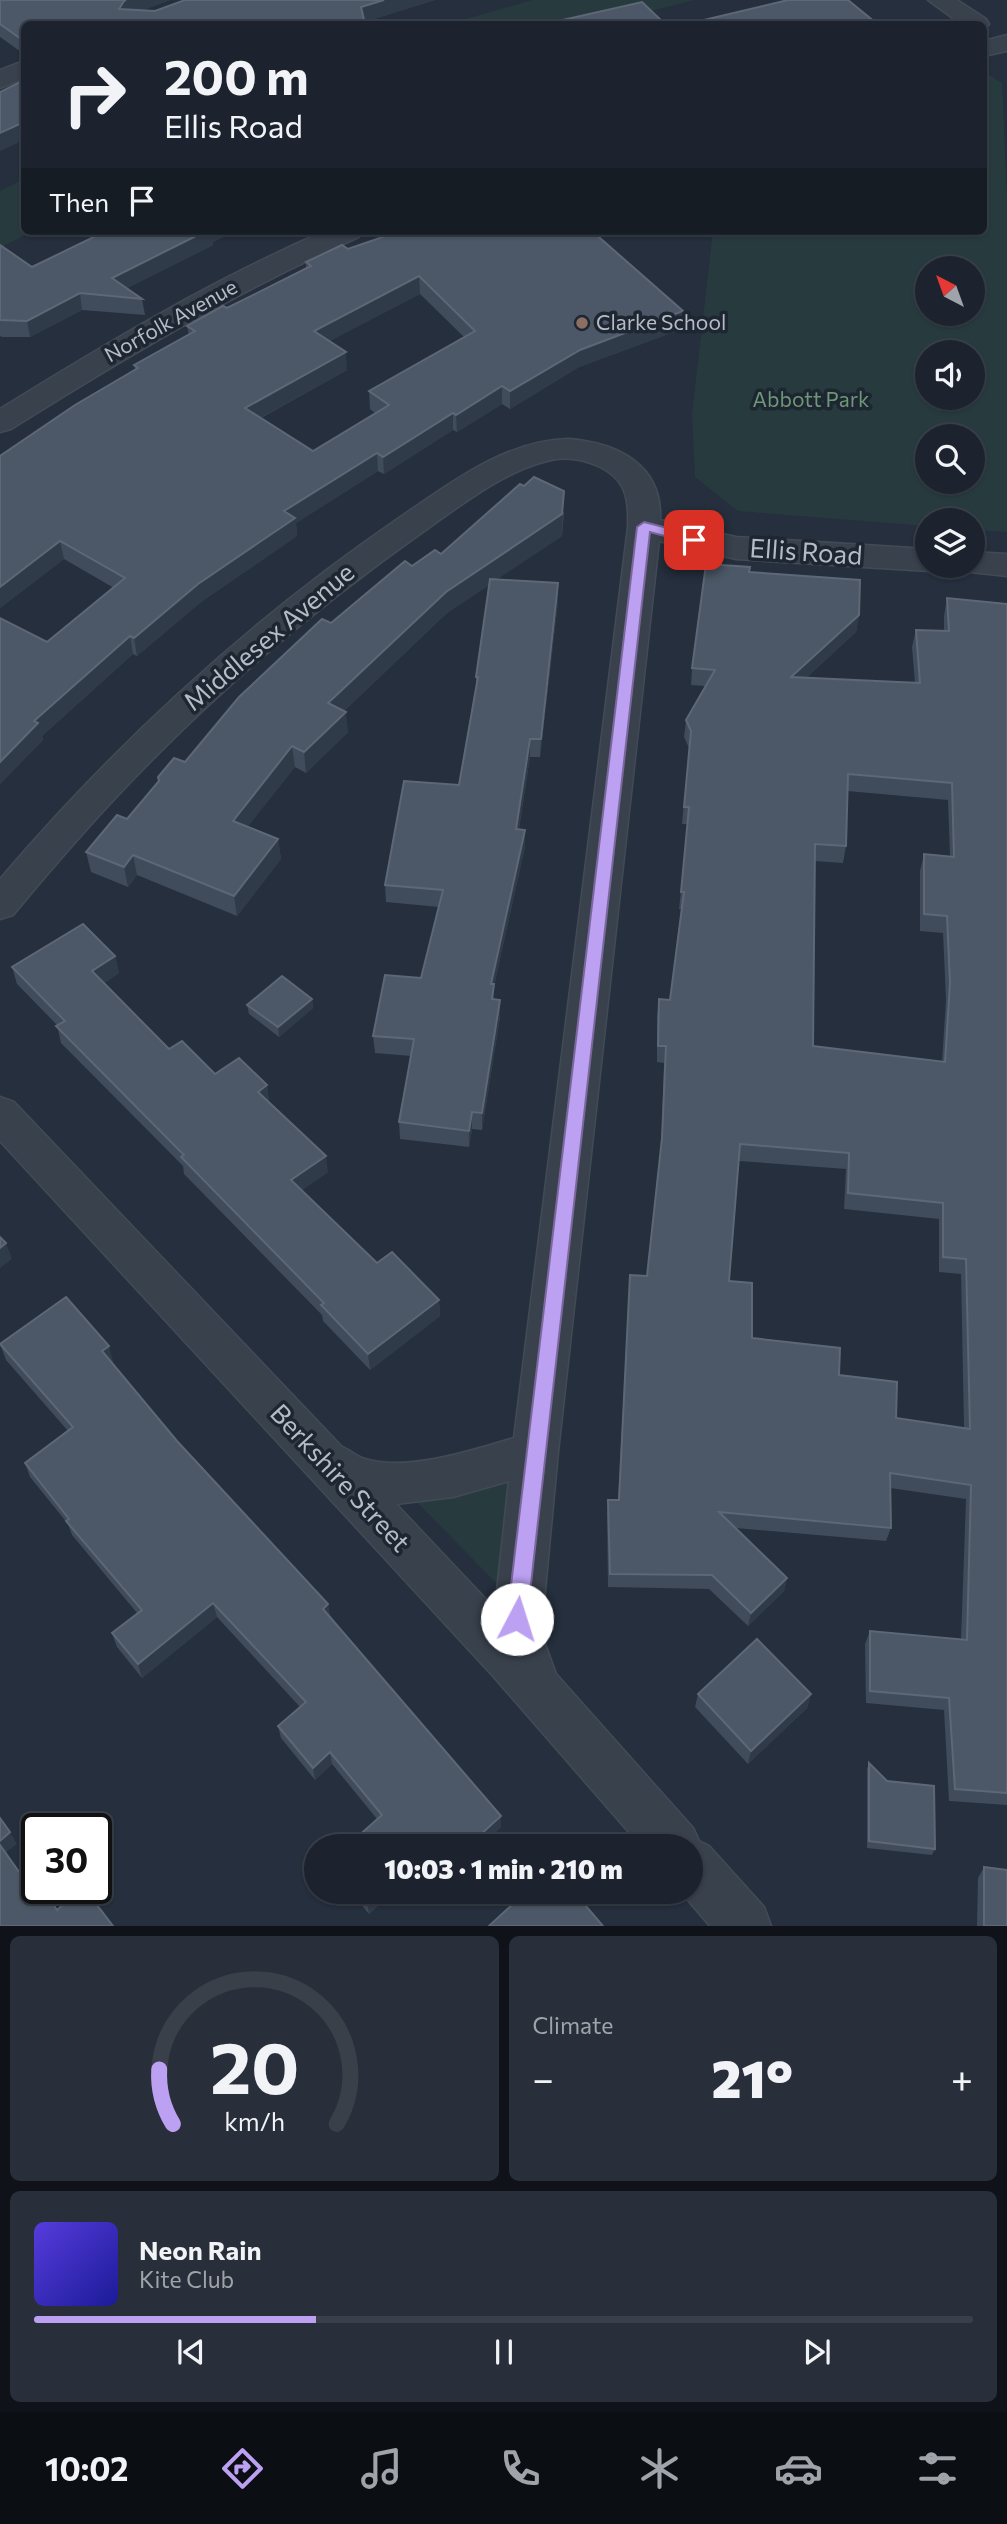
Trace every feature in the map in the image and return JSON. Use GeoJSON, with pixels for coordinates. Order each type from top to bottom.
{"type":"FeatureCollection","features":[{"type":"Feature","properties":{"kind":"street"},"geometry":{"type":"LineString","coordinates":[[940,0],[972,21]]}},
{"type":"Feature","properties":{"kind":"street"},"geometry":{"type":"LineString","coordinates":[[0,80],[21,70]]}},
{"type":"Feature","properties":{"kind":"street","name":"Norfolk Avenue"},"geometry":{"type":"LineString","coordinates":[[4,414],[239,282],[340,235]]}},
{"type":"Feature","properties":{"kind":"street","name":"Middlesex Avenue"},"geometry":{"type":"LineString","coordinates":[[0,905],[53,840],[109,780],[189,702],[311,596],[446,501],[508,465],[534,454],[556,449],[590,451],[617,462],[641,483],[646,504],[644,527]]}},
{"type":"Feature","properties":{"kind":"street"},"geometry":{"type":"LineString","coordinates":[[536,1688],[517,1633],[535,1452],[644,527]]}},
{"type":"Feature","properties":{"kind":"street","name":"Ellis Road"},"geometry":{"type":"LineString","coordinates":[[644,527],[736,548],[915,559]]}},
{"type":"Feature","properties":{"kind":"street"},"geometry":{"type":"LineString","coordinates":[[985,564],[1007,565]]}},
{"type":"Feature","properties":{"kind":"street","name":"Berkshire Street"},"geometry":{"type":"LineString","coordinates":[[0,1114],[536,1688],[664,1834]]}},
{"type":"Feature","properties":{"kind":"street"},"geometry":{"type":"LineString","coordinates":[[317,1452],[350,1476],[368,1482],[401,1482],[449,1477],[535,1452]]}},
{"type":"Feature","properties":{"kind":"street"},"geometry":{"type":"LineString","coordinates":[[703,1878],[745,1926]]}},
{"type":"Feature","properties":{"kind":"green space"},"geometry":{"type":"Polygon","coordinates":[[[532,0],[694,0],[612,21],[459,21],[532,0]]]}},
{"type":"Feature","properties":{"kind":"green space","name":"Abbott Park"},"geometry":{"type":"Polygon","coordinates":[[[987,74],[1002,83],[1007,198],[1007,532],[985,531],[985,508],[915,508],[915,525],[738,511],[695,477],[692,414],[713,235],[987,235],[987,74]]]}},
{"type":"Feature","properties":{"kind":"green space"},"geometry":{"type":"Polygon","coordinates":[[[21,180],[21,222],[18,224],[21,235],[25,235],[0,248],[0,191],[21,180]]]}},
{"type":"Feature","properties":{"kind":"green space"},"geometry":{"type":"Polygon","coordinates":[[[511,1473],[501,1575],[495,1582],[416,1501],[511,1473]]]}},
{"type":"Feature","properties":{"kind":"building"},"geometry":{"type":"Polygon","coordinates":[[[0,0],[126,0],[119,9],[155,11],[185,0],[384,0],[361,7],[364,21],[21,21],[21,39],[0,24],[0,0]]]}},
{"type":"Feature","properties":{"kind":"building"},"geometry":{"type":"Polygon","coordinates":[[[788,0],[848,0],[874,21],[700,21],[788,0]]]}},
{"type":"Feature","properties":{"kind":"building"},"geometry":{"type":"Polygon","coordinates":[[[642,2],[662,21],[558,21],[642,2]]]}},
{"type":"Feature","properties":{"kind":"building"},"geometry":{"type":"Polygon","coordinates":[[[21,82],[21,123],[0,133],[0,92],[21,82]]]}},
{"type":"Feature","properties":{"kind":"building"},"geometry":{"type":"Polygon","coordinates":[[[98,235],[198,235],[112,278],[142,299],[80,293],[27,321],[0,320],[0,245],[32,267],[98,235]]]}},
{"type":"Feature","properties":{"kind":"building"},"geometry":{"type":"Polygon","coordinates":[[[388,235],[597,235],[683,311],[580,350],[510,391],[502,386],[383,457],[377,453],[284,511],[295,518],[198,584],[134,638],[130,636],[34,721],[38,723],[0,762],[0,618],[47,642],[125,578],[60,541],[0,587],[0,456],[75,405],[138,368],[134,365],[195,331],[187,326],[223,306],[227,308],[311,266],[306,262],[342,245],[348,249],[388,235]],[[419,276],[314,331],[346,352],[245,408],[313,451],[389,405],[369,391],[475,331],[419,276]]]}},
{"type":"Feature","properties":{"kind":"building"},"geometry":{"type":"Polygon","coordinates":[[[534,477],[564,491],[562,514],[446,592],[328,703],[346,712],[304,752],[292,746],[233,821],[278,839],[234,896],[133,855],[124,867],[86,852],[117,815],[127,819],[159,781],[158,777],[174,758],[185,762],[239,697],[322,619],[331,623],[405,561],[412,566],[435,550],[441,554],[520,484],[524,486],[534,477]]]}},
{"type":"Feature","properties":{"kind":"building"},"geometry":{"type":"Polygon","coordinates":[[[706,564],[750,567],[749,572],[860,580],[859,615],[791,677],[920,683],[916,630],[949,631],[947,598],[1007,604],[1007,1793],[955,1789],[949,1698],[870,1691],[870,1631],[967,1640],[971,1485],[890,1473],[891,1528],[719,1512],[787,1578],[751,1613],[712,1575],[610,1574],[608,1500],[619,1500],[630,1275],[647,1276],[662,1138],[666,1046],[658,1046],[659,999],[670,1000],[684,892],[681,892],[689,807],[684,807],[691,731],[686,720],[715,670],[692,668],[706,564]],[[848,774],[846,846],[815,844],[813,1046],[945,1062],[950,983],[947,916],[924,914],[924,854],[954,857],[952,783],[848,774]],[[740,1144],[729,1281],[752,1283],[752,1338],[840,1348],[839,1375],[897,1382],[896,1418],[970,1429],[966,1259],[943,1257],[943,1203],[848,1193],[849,1153],[740,1144]]]}},
{"type":"Feature","properties":{"kind":"building"},"geometry":{"type":"Polygon","coordinates":[[[490,579],[558,583],[541,739],[530,739],[516,829],[525,830],[491,984],[494,984],[492,999],[500,1000],[482,1113],[472,1112],[469,1131],[399,1122],[414,1039],[373,1036],[385,975],[421,978],[443,890],[385,885],[404,781],[459,785],[478,677],[490,579]]]}},
{"type":"Feature","properties":{"kind":"building"},"geometry":{"type":"Polygon","coordinates":[[[83,924],[115,956],[92,971],[169,1049],[182,1041],[215,1074],[239,1058],[267,1085],[258,1092],[326,1156],[291,1180],[377,1263],[392,1252],[439,1300],[368,1354],[321,1305],[324,1303],[181,1157],[184,1155],[56,1026],[65,1021],[12,967],[83,924]]]}},
{"type":"Feature","properties":{"kind":"building"},"geometry":{"type":"Polygon","coordinates":[[[282,976],[312,999],[278,1027],[247,1005],[282,976]]]}},
{"type":"Feature","properties":{"kind":"building"},"geometry":{"type":"Polygon","coordinates":[[[0,1237],[6,1243],[0,1248],[0,1237]]]}},
{"type":"Feature","properties":{"kind":"building"},"geometry":{"type":"Polygon","coordinates":[[[66,1297],[109,1346],[102,1351],[177,1441],[328,1604],[323,1609],[501,1816],[481,1834],[361,1834],[382,1815],[330,1752],[313,1768],[278,1726],[306,1702],[213,1603],[138,1664],[112,1633],[142,1610],[66,1521],[69,1519],[25,1463],[73,1427],[0,1344],[66,1297]]]}},
{"type":"Feature","properties":{"kind":"building"},"geometry":{"type":"Polygon","coordinates":[[[757,1639],[811,1694],[751,1751],[698,1694],[757,1639]]]}},
{"type":"Feature","properties":{"kind":"building"},"geometry":{"type":"Polygon","coordinates":[[[869,1763],[887,1781],[934,1786],[935,1849],[869,1841],[869,1763]]]}},
{"type":"Feature","properties":{"kind":"building"},"geometry":{"type":"Polygon","coordinates":[[[0,1818],[10,1832],[0,1841],[0,1818]]]}},
{"type":"Feature","properties":{"kind":"building"},"geometry":{"type":"Polygon","coordinates":[[[0,1845],[21,1875],[21,1904],[53,1904],[57,1910],[64,1904],[96,1904],[113,1926],[0,1926],[0,1845]]]}},
{"type":"Feature","properties":{"kind":"building"},"geometry":{"type":"Polygon","coordinates":[[[984,1867],[1007,1870],[1007,1926],[984,1926],[984,1867]]]}},
{"type":"Feature","properties":{"kind":"building"},"geometry":{"type":"Polygon","coordinates":[[[513,1904],[584,1904],[603,1926],[489,1926],[513,1904]]]}},
{"type":"Feature","properties":{"kind":"place","name":"Clarke School"},"geometry":{"type":"Point","coordinates":[582,323]}},
{"type":"Feature","properties":{"kind":"route"},"geometry":{"type":"LineString","coordinates":[[517,1619],[644,527],[694,540]]}}]}
